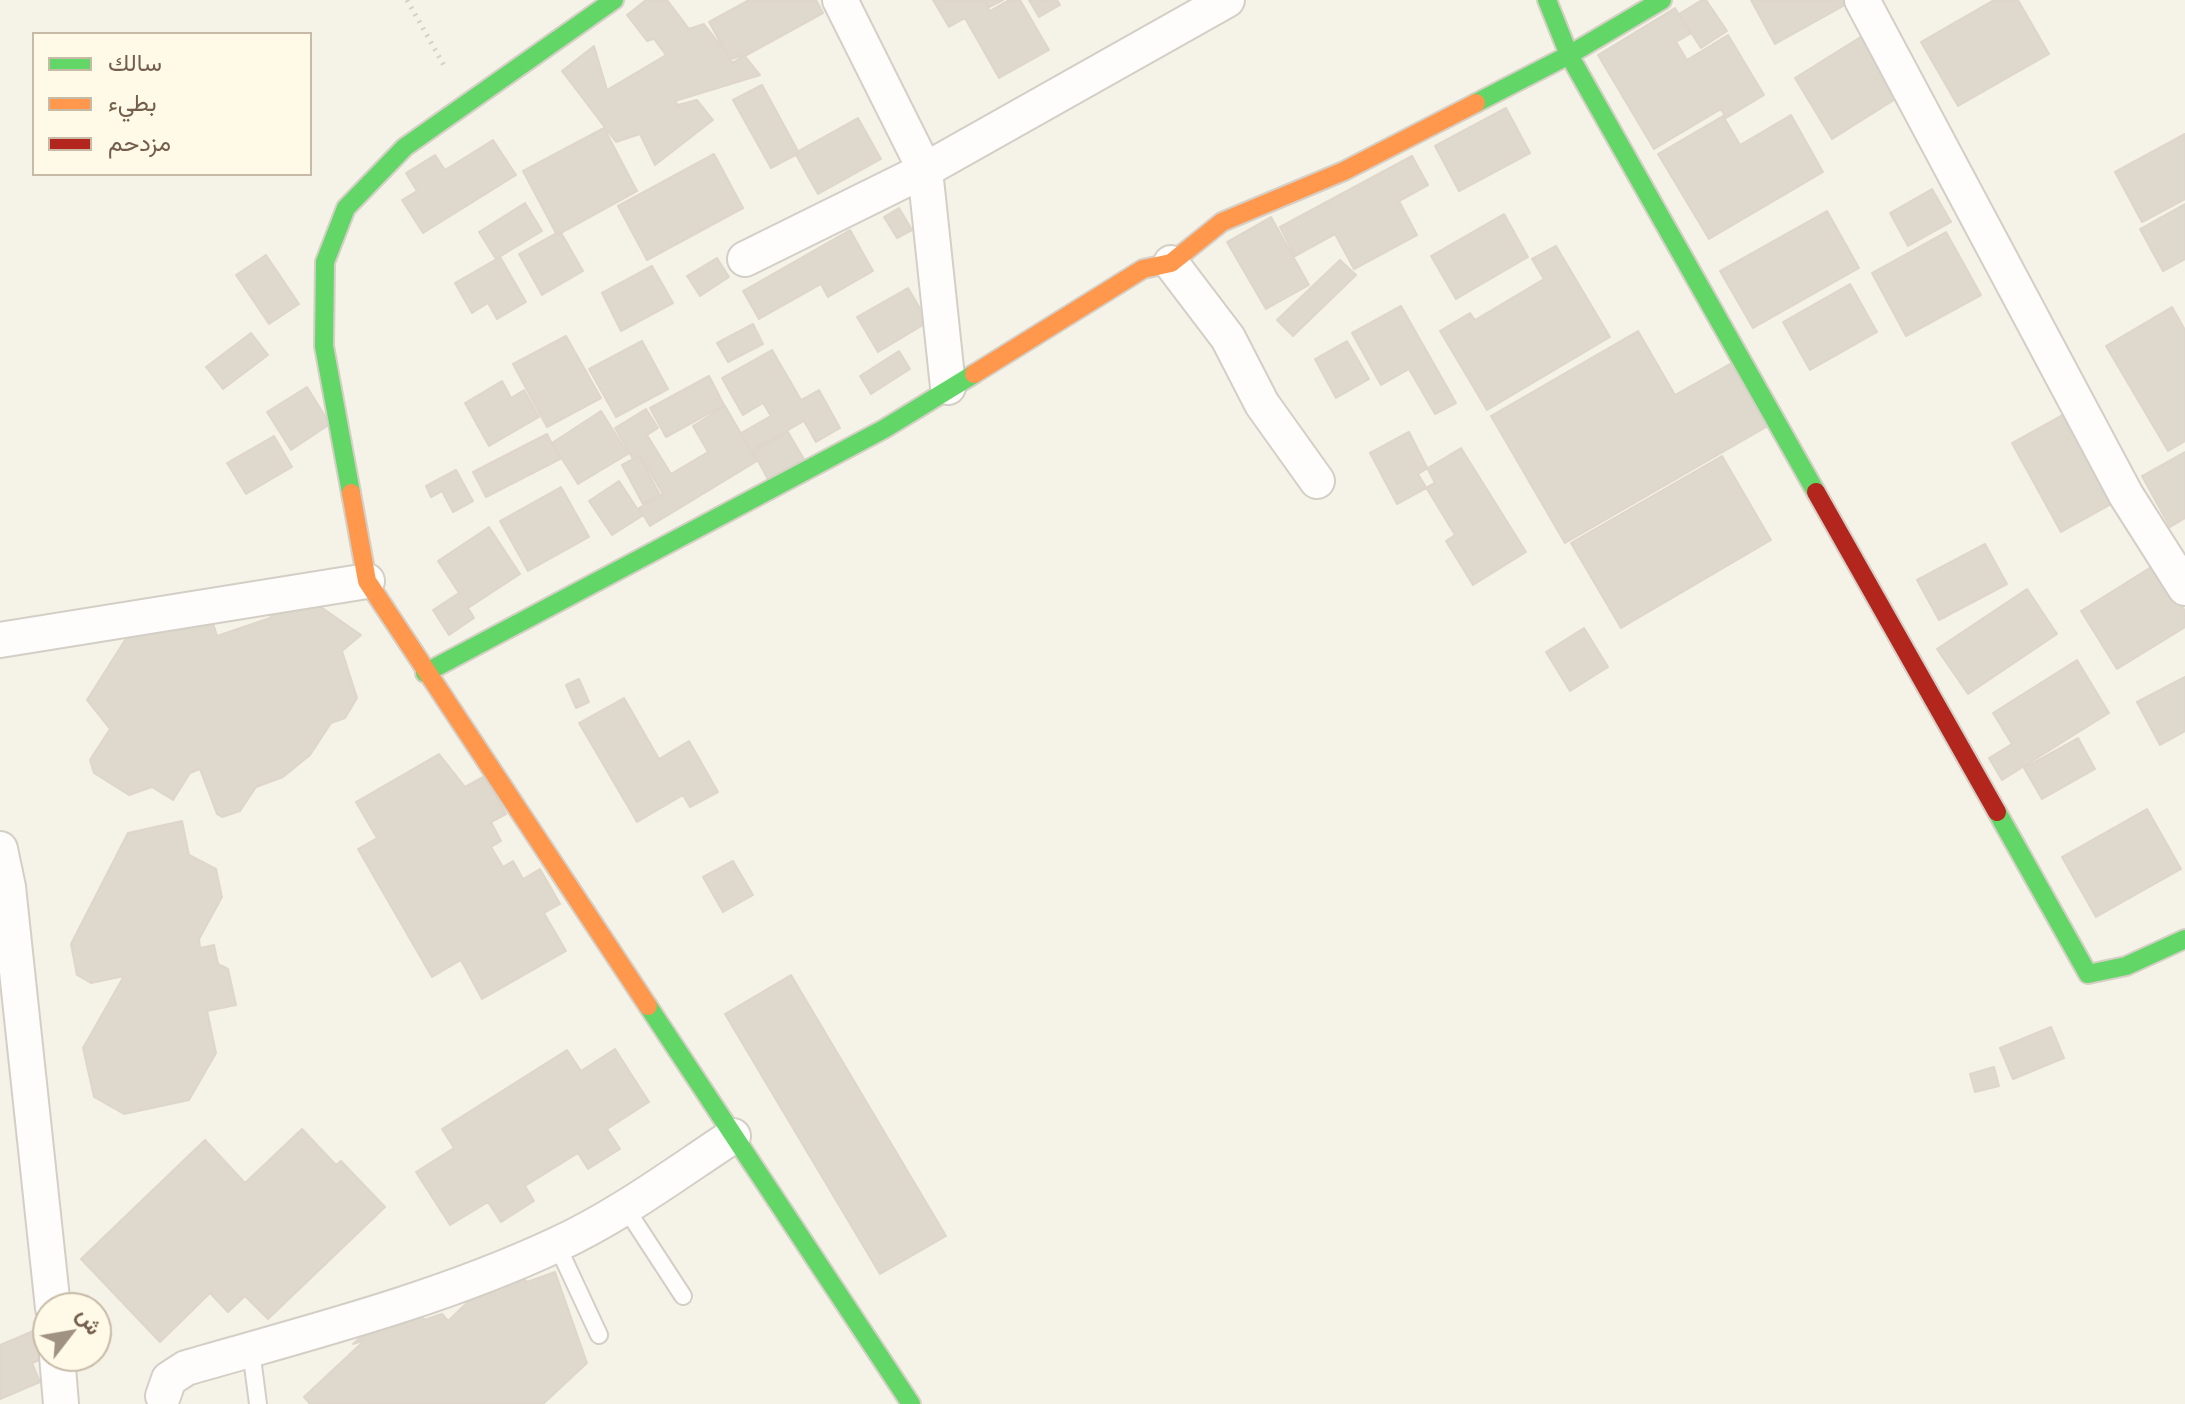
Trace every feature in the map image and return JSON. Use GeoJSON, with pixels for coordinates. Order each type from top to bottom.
{"type":"FeatureCollection","features":[{"type":"Feature","properties":{"kind":"street"},"geometry":{"type":"LineString","coordinates":[[614,0],[405,147],[346,208],[325,262],[324,346],[367,581],[911,1404]]}},
{"type":"Feature","properties":{"kind":"street"},"geometry":{"type":"LineString","coordinates":[[840,0],[925,170],[948,387]]}},
{"type":"Feature","properties":{"kind":"street"},"geometry":{"type":"LineString","coordinates":[[745,259],[925,170],[1227,0]]}},
{"type":"Feature","properties":{"kind":"street"},"geometry":{"type":"LineString","coordinates":[[1547,0],[1569,55],[2088,974],[2126,966],[2185,939]]}},
{"type":"Feature","properties":{"kind":"street"},"geometry":{"type":"LineString","coordinates":[[425,673],[870,436],[1143,269],[1171,263],[1222,222],[1344,171],[1569,55],[1662,0]]}},
{"type":"Feature","properties":{"kind":"street"},"geometry":{"type":"LineString","coordinates":[[1862,0],[2126,495],[2185,588]]}},
{"type":"Feature","properties":{"kind":"street"},"geometry":{"type":"LineString","coordinates":[[1171,263],[1228,338],[1262,404],[1317,481]]}},
{"type":"Feature","properties":{"kind":"street"},"geometry":{"type":"LineString","coordinates":[[0,640],[367,581]]}},
{"type":"Feature","properties":{"kind":"street"},"geometry":{"type":"LineString","coordinates":[[0,849],[10,902],[51,1292]]}},
{"type":"Feature","properties":{"kind":"street"},"geometry":{"type":"LineString","coordinates":[[164,1400],[169,1379],[186,1368],[470,1281],[557,1245],[625,1207],[733,1136]]}},
{"type":"Feature","properties":{"kind":"street"},"geometry":{"type":"LineString","coordinates":[[58,1372],[61,1404]]}},
{"type":"Feature","properties":{"kind":"lane"},"geometry":{"type":"LineString","coordinates":[[625,1207],[683,1296]]}},
{"type":"Feature","properties":{"kind":"lane"},"geometry":{"type":"LineString","coordinates":[[557,1245],[599,1335]]}},
{"type":"Feature","properties":{"kind":"lane"},"geometry":{"type":"LineString","coordinates":[[251,1350],[258,1404]]}},
{"type":"Feature","properties":{"kind":"path"},"geometry":{"type":"LineString","coordinates":[[407,0],[466,105]]}},
{"type":"Feature","properties":{"kind":"building"},"geometry":{"type":"Polygon","coordinates":[[[646,0],[667,0],[689,29],[704,24],[731,59],[744,55],[760,75],[675,101],[678,105],[697,100],[713,120],[655,165],[640,134],[616,142],[562,71],[594,46],[607,90],[666,55],[654,39],[647,41],[627,15],[646,0]]]}},
{"type":"Feature","properties":{"kind":"building"},"geometry":{"type":"Polygon","coordinates":[[[749,0],[816,0],[823,13],[732,63],[709,22],[749,0]]]}},
{"type":"Feature","properties":{"kind":"building"},"geometry":{"type":"Polygon","coordinates":[[[933,0],[983,0],[990,11],[1009,0],[1020,0],[1049,50],[999,78],[965,18],[949,27],[933,0]]]}},
{"type":"Feature","properties":{"kind":"building"},"geometry":{"type":"Polygon","coordinates":[[[985,0],[1003,0],[989,7],[985,0]]]}},
{"type":"Feature","properties":{"kind":"building"},"geometry":{"type":"Polygon","coordinates":[[[1029,0],[1057,0],[1060,5],[1039,17],[1029,0]]]}},
{"type":"Feature","properties":{"kind":"building"},"geometry":{"type":"Polygon","coordinates":[[[1706,0],[1727,31],[1701,48],[1679,14],[1706,0]]]}},
{"type":"Feature","properties":{"kind":"building"},"geometry":{"type":"Polygon","coordinates":[[[1751,0],[1854,0],[1775,44],[1751,0]]]}},
{"type":"Feature","properties":{"kind":"building"},"geometry":{"type":"Polygon","coordinates":[[[1994,0],[2018,0],[2049,54],[1958,106],[1921,42],[1994,0]]]}},
{"type":"Feature","properties":{"kind":"building"},"geometry":{"type":"Polygon","coordinates":[[[1675,8],[1690,34],[1676,42],[1687,60],[1728,35],[1764,95],[1726,118],[1721,109],[1654,149],[1598,55],[1675,8]]]}},
{"type":"Feature","properties":{"kind":"building"},"geometry":{"type":"Polygon","coordinates":[[[1867,33],[1905,93],[1832,139],[1795,78],[1867,33]]]}},
{"type":"Feature","properties":{"kind":"building"},"geometry":{"type":"Polygon","coordinates":[[[762,85],[799,153],[771,168],[733,100],[762,85]]]}},
{"type":"Feature","properties":{"kind":"building"},"geometry":{"type":"Polygon","coordinates":[[[1506,108],[1530,153],[1459,191],[1435,146],[1506,108]]]}},
{"type":"Feature","properties":{"kind":"building"},"geometry":{"type":"Polygon","coordinates":[[[1791,115],[1823,172],[1709,239],[1658,154],[1723,116],[1740,145],[1791,115]]]}},
{"type":"Feature","properties":{"kind":"building"},"geometry":{"type":"Polygon","coordinates":[[[858,118],[881,159],[818,194],[795,153],[858,118]]]}},
{"type":"Feature","properties":{"kind":"building"},"geometry":{"type":"Polygon","coordinates":[[[604,128],[637,191],[557,235],[523,171],[604,128]]]}},
{"type":"Feature","properties":{"kind":"building"},"geometry":{"type":"Polygon","coordinates":[[[2185,134],[2185,199],[2142,222],[2115,172],[2185,134]]]}},
{"type":"Feature","properties":{"kind":"building"},"geometry":{"type":"Polygon","coordinates":[[[493,140],[516,175],[423,233],[402,200],[417,191],[406,173],[435,155],[445,170],[493,140]]]}},
{"type":"Feature","properties":{"kind":"building"},"geometry":{"type":"Polygon","coordinates":[[[714,154],[743,208],[647,260],[618,206],[714,154]]]}},
{"type":"Feature","properties":{"kind":"building"},"geometry":{"type":"Polygon","coordinates":[[[1412,156],[1428,185],[1399,201],[1417,235],[1354,269],[1335,234],[1295,256],[1280,227],[1412,156]]]}},
{"type":"Feature","properties":{"kind":"building"},"geometry":{"type":"Polygon","coordinates":[[[1932,189],[1951,222],[1908,246],[1890,213],[1932,189]]]}},
{"type":"Feature","properties":{"kind":"building"},"geometry":{"type":"Polygon","coordinates":[[[525,203],[542,231],[496,259],[479,232],[525,203]]]}},
{"type":"Feature","properties":{"kind":"building"},"geometry":{"type":"Polygon","coordinates":[[[2185,204],[2185,259],[2163,271],[2140,229],[2185,204]]]}},
{"type":"Feature","properties":{"kind":"building"},"geometry":{"type":"Polygon","coordinates":[[[899,208],[912,230],[897,238],[884,217],[899,208]]]}},
{"type":"Feature","properties":{"kind":"building"},"geometry":{"type":"Polygon","coordinates":[[[1827,211],[1859,268],[1753,328],[1720,271],[1827,211]]]}},
{"type":"Feature","properties":{"kind":"building"},"geometry":{"type":"Polygon","coordinates":[[[1504,214],[1528,257],[1456,299],[1431,256],[1504,214]]]}},
{"type":"Feature","properties":{"kind":"building"},"geometry":{"type":"Polygon","coordinates":[[[1271,217],[1309,285],[1266,309],[1227,242],[1271,217]]]}},
{"type":"Feature","properties":{"kind":"building"},"geometry":{"type":"Polygon","coordinates":[[[850,230],[873,271],[828,297],[821,284],[759,319],[743,291],[850,230]]]}},
{"type":"Feature","properties":{"kind":"building"},"geometry":{"type":"Polygon","coordinates":[[[560,231],[583,271],[542,295],[519,254],[560,231]]]}},
{"type":"Feature","properties":{"kind":"building"},"geometry":{"type":"Polygon","coordinates":[[[1946,232],[1981,295],[1906,336],[1872,273],[1946,232]]]}},
{"type":"Feature","properties":{"kind":"building"},"geometry":{"type":"Polygon","coordinates":[[[1556,246],[1610,337],[1487,410],[1440,331],[1470,313],[1475,320],[1544,279],[1532,259],[1556,246]]]}},
{"type":"Feature","properties":{"kind":"building"},"geometry":{"type":"Polygon","coordinates":[[[266,255],[299,304],[269,324],[236,275],[266,255]]]}},
{"type":"Feature","properties":{"kind":"building"},"geometry":{"type":"Polygon","coordinates":[[[500,257],[526,302],[497,319],[488,303],[472,313],[455,283],[500,257]]]}},
{"type":"Feature","properties":{"kind":"building"},"geometry":{"type":"Polygon","coordinates":[[[717,258],[729,277],[700,296],[687,276],[717,258]]]}},
{"type":"Feature","properties":{"kind":"building"},"geometry":{"type":"Polygon","coordinates":[[[1340,260],[1356,275],[1293,336],[1277,320],[1340,260]]]}},
{"type":"Feature","properties":{"kind":"building"},"geometry":{"type":"Polygon","coordinates":[[[652,266],[673,303],[621,331],[602,293],[652,266]]]}},
{"type":"Feature","properties":{"kind":"building"},"geometry":{"type":"Polygon","coordinates":[[[1850,284],[1877,332],[1810,370],[1783,322],[1850,284]]]}},
{"type":"Feature","properties":{"kind":"building"},"geometry":{"type":"Polygon","coordinates":[[[908,288],[928,322],[878,352],[857,317],[908,288]]]}},
{"type":"Feature","properties":{"kind":"building"},"geometry":{"type":"Polygon","coordinates":[[[1401,306],[1456,403],[1435,414],[1409,369],[1381,385],[1352,333],[1401,306]]]}},
{"type":"Feature","properties":{"kind":"building"},"geometry":{"type":"Polygon","coordinates":[[[2172,307],[2185,330],[2185,441],[2168,451],[2106,346],[2172,307]]]}},
{"type":"Feature","properties":{"kind":"building"},"geometry":{"type":"Polygon","coordinates":[[[753,324],[763,344],[728,362],[717,343],[753,324]]]}},
{"type":"Feature","properties":{"kind":"building"},"geometry":{"type":"Polygon","coordinates":[[[1638,331],[1675,395],[1737,360],[1773,423],[1565,543],[1491,416],[1638,331]]]}},
{"type":"Feature","properties":{"kind":"building"},"geometry":{"type":"Polygon","coordinates":[[[251,333],[268,355],[223,389],[206,367],[251,333]]]}},
{"type":"Feature","properties":{"kind":"building"},"geometry":{"type":"Polygon","coordinates":[[[566,336],[601,398],[547,427],[513,364],[566,336]]]}},
{"type":"Feature","properties":{"kind":"building"},"geometry":{"type":"Polygon","coordinates":[[[642,341],[668,389],[616,417],[589,369],[642,341]]]}},
{"type":"Feature","properties":{"kind":"building"},"geometry":{"type":"Polygon","coordinates":[[[1347,341],[1369,379],[1336,398],[1315,359],[1347,341]]]}},
{"type":"Feature","properties":{"kind":"building"},"geometry":{"type":"Polygon","coordinates":[[[772,350],[801,400],[819,390],[840,428],[816,442],[804,421],[751,451],[741,433],[771,416],[763,403],[743,415],[722,378],[772,350]]]}},
{"type":"Feature","properties":{"kind":"building"},"geometry":{"type":"Polygon","coordinates":[[[899,351],[910,369],[871,394],[860,376],[899,351]]]}},
{"type":"Feature","properties":{"kind":"building"},"geometry":{"type":"Polygon","coordinates":[[[709,376],[724,405],[666,437],[650,408],[709,376]]]}},
{"type":"Feature","properties":{"kind":"building"},"geometry":{"type":"Polygon","coordinates":[[[502,381],[511,398],[524,390],[539,417],[489,446],[465,403],[502,381]]]}},
{"type":"Feature","properties":{"kind":"building"},"geometry":{"type":"Polygon","coordinates":[[[307,387],[330,424],[291,450],[267,412],[307,387]]]}},
{"type":"Feature","properties":{"kind":"building"},"geometry":{"type":"Polygon","coordinates":[[[725,406],[757,461],[650,526],[639,508],[663,494],[640,455],[633,459],[615,428],[646,409],[658,428],[647,435],[671,474],[708,452],[693,426],[725,406]]]}},
{"type":"Feature","properties":{"kind":"building"},"geometry":{"type":"Polygon","coordinates":[[[601,411],[628,454],[578,484],[552,443],[601,411]]]}},
{"type":"Feature","properties":{"kind":"building"},"geometry":{"type":"Polygon","coordinates":[[[2066,413],[2115,502],[2061,532],[2012,443],[2066,413]]]}},
{"type":"Feature","properties":{"kind":"building"},"geometry":{"type":"Polygon","coordinates":[[[788,432],[805,461],[769,481],[753,452],[788,432]]]}},
{"type":"Feature","properties":{"kind":"building"},"geometry":{"type":"Polygon","coordinates":[[[1409,432],[1435,483],[1397,504],[1370,453],[1409,432]]]}},
{"type":"Feature","properties":{"kind":"building"},"geometry":{"type":"Polygon","coordinates":[[[547,434],[560,459],[486,497],[473,472],[547,434]]]}},
{"type":"Feature","properties":{"kind":"building"},"geometry":{"type":"Polygon","coordinates":[[[274,436],[292,467],[246,494],[227,463],[274,436]]]}},
{"type":"Feature","properties":{"kind":"building"},"geometry":{"type":"Polygon","coordinates":[[[1461,448],[1526,552],[1473,585],[1446,541],[1455,535],[1418,474],[1461,448]]]}},
{"type":"Feature","properties":{"kind":"building"},"geometry":{"type":"Polygon","coordinates":[[[2185,452],[2185,518],[2170,527],[2142,476],[2185,452]]]}},
{"type":"Feature","properties":{"kind":"building"},"geometry":{"type":"Polygon","coordinates":[[[639,456],[660,495],[643,504],[622,465],[639,456]]]}},
{"type":"Feature","properties":{"kind":"building"},"geometry":{"type":"Polygon","coordinates":[[[1722,456],[1771,540],[1621,628],[1571,543],[1722,456]]]}},
{"type":"Feature","properties":{"kind":"building"},"geometry":{"type":"Polygon","coordinates":[[[456,470],[473,501],[453,512],[442,491],[431,497],[426,486],[456,470]]]}},
{"type":"Feature","properties":{"kind":"building"},"geometry":{"type":"Polygon","coordinates":[[[619,481],[642,516],[612,535],[589,501],[619,481]]]}},
{"type":"Feature","properties":{"kind":"building"},"geometry":{"type":"Polygon","coordinates":[[[561,487],[589,537],[528,571],[500,521],[561,487]]]}},
{"type":"Feature","properties":{"kind":"building"},"geometry":{"type":"Polygon","coordinates":[[[489,527],[520,574],[468,608],[474,618],[449,635],[433,610],[459,593],[438,561],[489,527]]]}},
{"type":"Feature","properties":{"kind":"building"},"geometry":{"type":"Polygon","coordinates":[[[1985,544],[2007,584],[1939,620],[1917,580],[1985,544]]]}},
{"type":"Feature","properties":{"kind":"building"},"geometry":{"type":"Polygon","coordinates":[[[2156,564],[2185,611],[2185,627],[2117,669],[2081,611],[2156,564]]]}},
{"type":"Feature","properties":{"kind":"building"},"geometry":{"type":"Polygon","coordinates":[[[2027,589],[2057,634],[1968,694],[1937,649],[2027,589]]]}},
{"type":"Feature","properties":{"kind":"building"},"geometry":{"type":"Polygon","coordinates":[[[308,598],[361,635],[342,651],[357,698],[345,718],[331,723],[310,755],[283,777],[256,787],[240,811],[222,817],[217,814],[200,769],[190,773],[173,800],[152,787],[129,795],[94,773],[90,760],[110,729],[87,700],[127,637],[208,607],[217,636],[270,618],[275,609],[308,598]]]}},
{"type":"Feature","properties":{"kind":"building"},"geometry":{"type":"Polygon","coordinates":[[[1584,628],[1608,667],[1570,691],[1546,652],[1584,628]]]}},
{"type":"Feature","properties":{"kind":"building"},"geometry":{"type":"Polygon","coordinates":[[[2077,660],[2109,713],[2002,780],[1989,758],[2012,744],[1993,713],[2077,660]]]}},
{"type":"Feature","properties":{"kind":"building"},"geometry":{"type":"Polygon","coordinates":[[[2185,677],[2185,731],[2160,745],[2137,702],[2185,677]]]}},
{"type":"Feature","properties":{"kind":"building"},"geometry":{"type":"Polygon","coordinates":[[[579,679],[589,702],[576,708],[566,685],[579,679]]]}},
{"type":"Feature","properties":{"kind":"building"},"geometry":{"type":"Polygon","coordinates":[[[624,698],[659,759],[689,741],[718,792],[690,807],[683,795],[637,822],[579,723],[624,698]]]}},
{"type":"Feature","properties":{"kind":"building"},"geometry":{"type":"Polygon","coordinates":[[[2078,738],[2095,769],[2042,799],[2024,768],[2078,738]]]}},
{"type":"Feature","properties":{"kind":"building"},"geometry":{"type":"Polygon","coordinates":[[[439,754],[465,787],[485,776],[506,814],[491,822],[501,841],[491,847],[503,867],[513,861],[523,879],[540,869],[560,904],[544,913],[566,951],[482,999],[461,960],[432,977],[358,849],[377,838],[356,802],[439,754]]]}},
{"type":"Feature","properties":{"kind":"building"},"geometry":{"type":"Polygon","coordinates":[[[2147,809],[2181,869],[2096,917],[2062,857],[2147,809]]]}},
{"type":"Feature","properties":{"kind":"building"},"geometry":{"type":"Polygon","coordinates":[[[182,821],[189,855],[216,869],[222,897],[199,939],[200,948],[214,945],[218,964],[228,969],[236,1005],[207,1011],[216,1053],[189,1100],[124,1114],[94,1097],[83,1048],[124,976],[91,983],[77,975],[71,944],[128,833],[182,821]]]}},
{"type":"Feature","properties":{"kind":"building"},"geometry":{"type":"Polygon","coordinates":[[[733,861],[753,895],[723,912],[703,877],[733,861]]]}},
{"type":"Feature","properties":{"kind":"building"},"geometry":{"type":"Polygon","coordinates":[[[791,975],[946,1236],[880,1274],[725,1014],[791,975]]]}},
{"type":"Feature","properties":{"kind":"building"},"geometry":{"type":"Polygon","coordinates":[[[2051,1027],[2064,1058],[2013,1079],[2000,1048],[2051,1027]]]}},
{"type":"Feature","properties":{"kind":"building"},"geometry":{"type":"Polygon","coordinates":[[[615,1049],[649,1102],[607,1129],[620,1149],[588,1169],[578,1153],[525,1186],[534,1201],[501,1222],[488,1202],[450,1225],[416,1172],[454,1148],[442,1129],[567,1050],[581,1071],[615,1049]]]}},
{"type":"Feature","properties":{"kind":"building"},"geometry":{"type":"Polygon","coordinates":[[[1994,1067],[1999,1086],[1975,1092],[1970,1074],[1994,1067]]]}},
{"type":"Feature","properties":{"kind":"building"},"geometry":{"type":"Polygon","coordinates":[[[302,1129],[336,1165],[341,1161],[385,1207],[268,1319],[245,1296],[228,1312],[210,1293],[160,1342],[81,1259],[205,1140],[245,1183],[302,1129]]]}},
{"type":"Feature","properties":{"kind":"building"},"geometry":{"type":"Polygon","coordinates":[[[516,1271],[527,1282],[555,1272],[587,1363],[543,1404],[310,1404],[304,1397],[365,1340],[353,1344],[385,1315],[418,1303],[424,1320],[442,1314],[448,1321],[493,1278],[516,1271]]]}},
{"type":"Feature","properties":{"kind":"building"},"geometry":{"type":"Polygon","coordinates":[[[32,1331],[32,1372],[36,1372],[40,1382],[0,1399],[0,1345],[32,1331]]]}},
{"type":"Feature","properties":{"kind":"traffic: fast"},"geometry":{"type":"LineString","coordinates":[[351,493],[324,346],[325,262],[346,208],[405,147],[614,0]]}},
{"type":"Feature","properties":{"kind":"traffic: fast"},"geometry":{"type":"LineString","coordinates":[[1547,0],[1569,55],[1816,492]]}},
{"type":"Feature","properties":{"kind":"traffic: fast"},"geometry":{"type":"LineString","coordinates":[[1476,103],[1569,55],[1662,0]]}},
{"type":"Feature","properties":{"kind":"traffic: fast"},"geometry":{"type":"LineString","coordinates":[[425,673],[884,429],[974,374]]}},
{"type":"Feature","properties":{"kind":"traffic: fast"},"geometry":{"type":"LineString","coordinates":[[1997,812],[2088,974],[2126,966],[2185,939]]}},
{"type":"Feature","properties":{"kind":"traffic: fast"},"geometry":{"type":"LineString","coordinates":[[648,1006],[911,1404]]}},
{"type":"Feature","properties":{"kind":"traffic: slow"},"geometry":{"type":"LineString","coordinates":[[974,374],[1143,269],[1171,263],[1222,222],[1344,171],[1476,103]]}},
{"type":"Feature","properties":{"kind":"traffic: slow"},"geometry":{"type":"LineString","coordinates":[[351,493],[367,581],[648,1006]]}},
{"type":"Feature","properties":{"kind":"traffic: jam"},"geometry":{"type":"LineString","coordinates":[[1816,492],[1997,812]]}}]}
